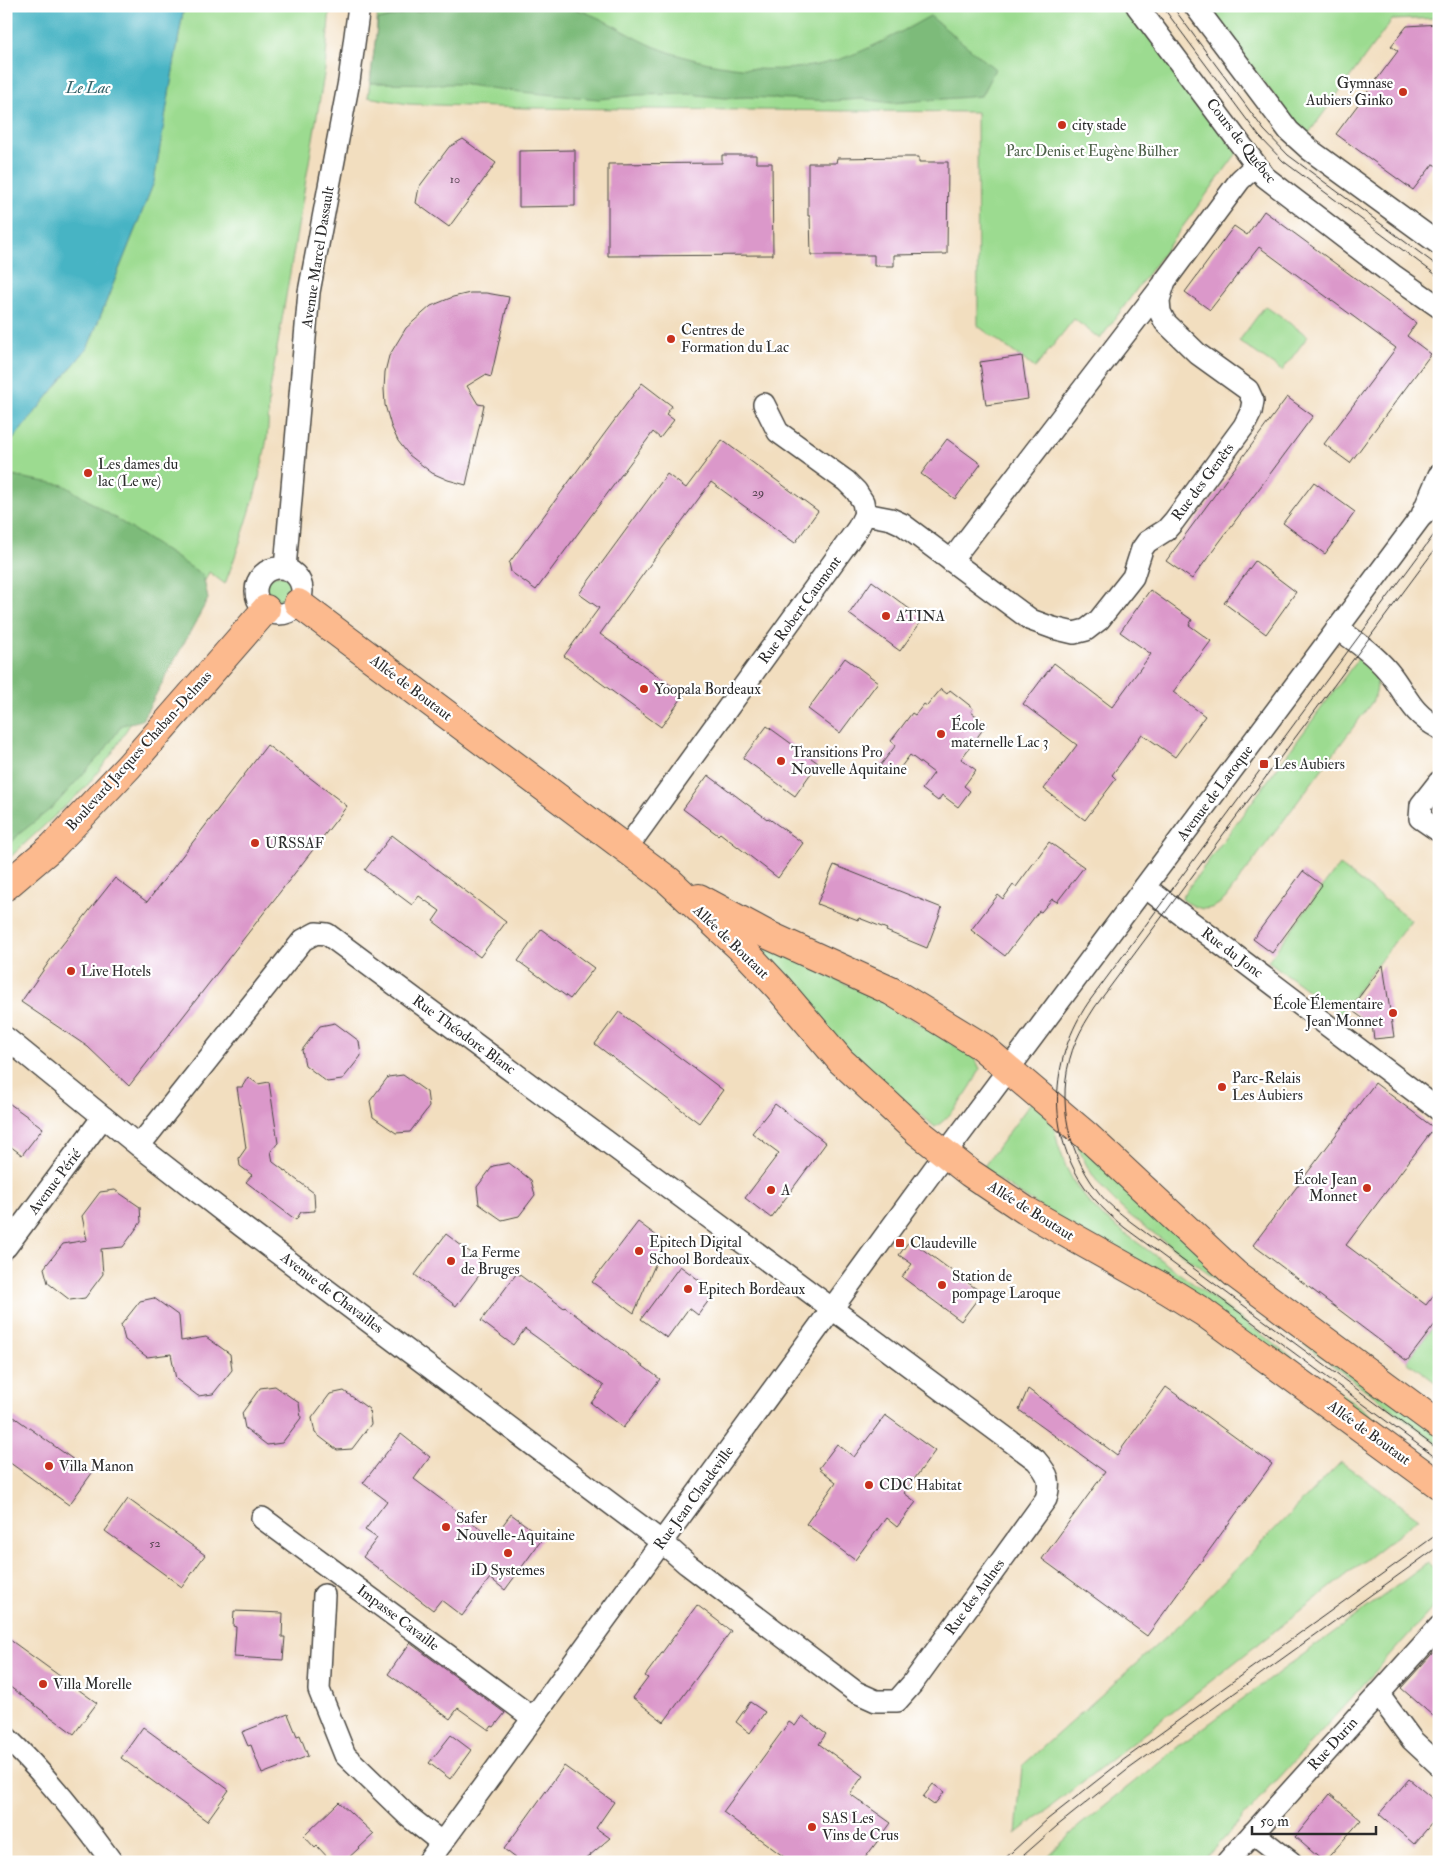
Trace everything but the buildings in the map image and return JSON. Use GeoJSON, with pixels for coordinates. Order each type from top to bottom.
{"type":"FeatureCollection","features":[{"type":"Feature","properties":{"kind":"main road","name":"Allée de Boutaut"},"geometry":{"type":"LineString","coordinates":[[298,603],[669,881],[753,961],[841,1061],[912,1127],[970,1173],[1025,1210],[1204,1312],[1439,1486]]}},
{"type":"Feature","properties":{"kind":"main road","name":"Boulevard Jacques Chaban-Delmas"},"geometry":{"type":"LineString","coordinates":[[6,886],[52,847],[128,766],[266,609]]}},
{"type":"Feature","properties":{"kind":"main road","name":"Allée de Boutaut"},"geometry":{"type":"LineString","coordinates":[[669,881],[766,934],[892,991],[981,1046],[1088,1136],[1235,1274],[1439,1425]]}},
{"type":"Feature","properties":{"kind":"street","name":"Avenue Marcel Dassault"},"geometry":{"type":"LineString","coordinates":[[285,568],[309,292],[349,81],[358,6]]}},
{"type":"Feature","properties":{"kind":"street","name":"Cours de Québec"},"geometry":{"type":"LineString","coordinates":[[1137,6],[1266,177],[1439,307]]}},
{"type":"Feature","properties":{"kind":"street"},"geometry":{"type":"LineString","coordinates":[[1195,6],[1289,131],[1310,150],[1439,244]]}},
{"type":"Feature","properties":{"kind":"street","name":"Rue des Genêts"},"geometry":{"type":"LineString","coordinates":[[950,561],[1165,282],[1240,180],[1256,165]]}},
{"type":"Feature","properties":{"kind":"street","name":"Rue des Genêts"},"geometry":{"type":"LineString","coordinates":[[865,514],[890,519],[902,524],[1036,623],[1074,633],[1086,630],[1099,620],[1130,580],[1136,570],[1142,549],[1147,542],[1166,530],[1174,521],[1244,426],[1251,412],[1253,400],[1248,390],[1198,354],[1165,322],[1160,312],[1159,300],[1165,282]]}},
{"type":"Feature","properties":{"kind":"street"},"geometry":{"type":"LineString","coordinates":[[764,404],[778,432],[846,481],[856,491],[863,502],[865,514]]}},
{"type":"Feature","properties":{"kind":"street","name":"Avenue de Laroque"},"geometry":{"type":"LineString","coordinates":[[1420,518],[1439,476]]}},
{"type":"Feature","properties":{"kind":"street","name":"Avenue de Laroque"},"geometry":{"type":"LineString","coordinates":[[946,1153],[1420,518],[1439,500]]}},
{"type":"Feature","properties":{"kind":"street","name":"Rue Robert Caumont"},"geometry":{"type":"LineString","coordinates":[[626,849],[801,609],[858,528],[865,514]]}},
{"type":"Feature","properties":{"kind":"street"},"geometry":{"type":"LineString","coordinates":[[285,568],[296,575],[302,585],[301,598],[298,603],[292,610],[282,614],[275,614],[261,605],[256,594],[257,582],[268,569],[285,568]]}},
{"type":"Feature","properties":{"kind":"street"},"geometry":{"type":"LineString","coordinates":[[1337,628],[1374,656],[1389,672],[1418,714],[1439,728]]}},
{"type":"Feature","properties":{"kind":"street"},"geometry":{"type":"LineString","coordinates":[[1439,782],[1421,805],[1420,818],[1439,832]]}},
{"type":"Feature","properties":{"kind":"street","name":"Rue du Jonc"},"geometry":{"type":"LineString","coordinates":[[1145,887],[1439,1110]]}},
{"type":"Feature","properties":{"kind":"street","name":"Rue Théodore Blanc"},"geometry":{"type":"LineString","coordinates":[[139,1146],[303,940],[316,933],[327,934],[833,1308]]}},
{"type":"Feature","properties":{"kind":"street","name":"Avenue de Chavailles"},"geometry":{"type":"LineString","coordinates":[[6,1038],[139,1146],[243,1227],[662,1542]]}},
{"type":"Feature","properties":{"kind":"street","name":"Avenue Périé"},"geometry":{"type":"LineString","coordinates":[[6,1247],[103,1117]]}},
{"type":"Feature","properties":{"kind":"street","name":"Rue Jean Claudeville"},"geometry":{"type":"LineString","coordinates":[[428,1862],[946,1153]]}},
{"type":"Feature","properties":{"kind":"street","name":"Rue des Aulnes"},"geometry":{"type":"LineString","coordinates":[[662,1542],[687,1564],[768,1627],[856,1692],[876,1701],[897,1701],[912,1684],[1046,1499],[1050,1484],[1046,1470],[1036,1460],[833,1308]]}},
{"type":"Feature","properties":{"kind":"street","name":"Impasse Cavaille"},"geometry":{"type":"LineString","coordinates":[[262,1518],[533,1718]]}},
{"type":"Feature","properties":{"kind":"street"},"geometry":{"type":"LineString","coordinates":[[324,1595],[319,1690],[345,1754],[408,1816],[442,1843]]}},
{"type":"Feature","properties":{"kind":"street","name":"Rue Durin"},"geometry":{"type":"LineString","coordinates":[[1227,1862],[1439,1627]]}},
{"type":"Feature","properties":{"kind":"street"},"geometry":{"type":"LineString","coordinates":[[1378,1694],[1412,1740],[1439,1765]]}},
{"type":"Feature","properties":{"kind":"street"},"geometry":{"type":"LineString","coordinates":[[6,1737],[26,1756],[69,1806],[112,1862]]}},
{"type":"Feature","properties":{"kind":"street"},"geometry":{"type":"LineString","coordinates":[[1253,1833],[1290,1862]]}},
{"type":"Feature","properties":{"kind":"green space"},"geometry":{"type":"Polygon","coordinates":[[[184,6],[330,6],[325,69],[269,395],[268,433],[264,457],[250,512],[225,584],[209,572],[165,667],[111,755],[86,787],[6,861],[6,448],[88,347],[154,182],[184,6]]]}},
{"type":"Feature","properties":{"kind":"green space","name":"Parc Denis et Eugène Bülher"},"geometry":{"type":"Polygon","coordinates":[[[378,6],[1126,6],[1237,153],[1100,339],[1074,319],[1035,368],[978,326],[977,112],[527,108],[408,104],[368,97],[378,6]]]}},
{"type":"Feature","properties":{"kind":"green space"},"geometry":{"type":"Polygon","coordinates":[[[461,6],[560,6],[573,8],[674,54],[720,65],[766,69],[789,69],[834,61],[883,41],[930,16],[995,69],[981,96],[892,103],[862,99],[833,101],[748,97],[724,98],[689,94],[638,95],[599,99],[459,84],[370,83],[378,20],[412,12],[461,6]]]}},
{"type":"Feature","properties":{"kind":"green space"},"geometry":{"type":"Polygon","coordinates":[[[1205,6],[1439,6],[1439,18],[1392,20],[1306,137],[1205,6]]]}},
{"type":"Feature","properties":{"kind":"green space"},"geometry":{"type":"Polygon","coordinates":[[[1265,306],[1308,336],[1282,371],[1239,341],[1265,306]]]}},
{"type":"Feature","properties":{"kind":"green space"},"geometry":{"type":"Polygon","coordinates":[[[6,475],[64,485],[203,575],[208,599],[142,720],[122,725],[104,751],[53,807],[19,834],[6,849],[6,475]]]}},
{"type":"Feature","properties":{"kind":"green space"},"geometry":{"type":"Polygon","coordinates":[[[279,575],[285,576],[293,584],[293,596],[285,604],[279,605],[273,604],[265,596],[264,590],[265,584],[273,576],[279,575]]]}},
{"type":"Feature","properties":{"kind":"green space"},"geometry":{"type":"Polygon","coordinates":[[[1360,656],[1373,672],[1377,682],[1372,702],[1225,899],[1214,907],[1204,909],[1193,906],[1182,899],[1183,895],[1360,656]]]}},
{"type":"Feature","properties":{"kind":"green space"},"geometry":{"type":"Polygon","coordinates":[[[1339,865],[1411,920],[1340,1014],[1268,961],[1339,865]]]}},
{"type":"Feature","properties":{"kind":"green space"},"geometry":{"type":"Polygon","coordinates":[[[760,943],[884,1002],[975,1058],[980,1069],[967,1092],[948,1117],[935,1127],[850,1054],[755,946],[760,943]]]}},
{"type":"Feature","properties":{"kind":"green space"},"geometry":{"type":"Polygon","coordinates":[[[1032,1101],[1052,1118],[1066,1167],[1076,1186],[1103,1217],[1388,1428],[1403,1443],[982,1169],[1032,1101]]]}},
{"type":"Feature","properties":{"kind":"green space"},"geometry":{"type":"Polygon","coordinates":[[[1076,1142],[1439,1435],[1439,1444],[1133,1218],[1099,1184],[1086,1164],[1076,1142]]]}},
{"type":"Feature","properties":{"kind":"green space"},"geometry":{"type":"Polygon","coordinates":[[[1439,1319],[1439,1385],[1407,1361],[1439,1319]]]}},
{"type":"Feature","properties":{"kind":"green space"},"geometry":{"type":"Polygon","coordinates":[[[1341,1462],[1419,1518],[1016,1834],[1022,1766],[1188,1617],[1341,1462]]]}},
{"type":"Feature","properties":{"kind":"green space"},"geometry":{"type":"Polygon","coordinates":[[[1428,1563],[1439,1573],[1439,1601],[1203,1862],[1042,1862],[1079,1826],[1180,1745],[1428,1563]]]}},
{"type":"Feature","properties":{"kind":"water","name":"Le Lac"},"geometry":{"type":"Polygon","coordinates":[[[6,6],[184,6],[154,182],[88,347],[6,448],[6,6]]]}},
{"type":"Feature","properties":{"kind":"tram line"},"geometry":{"type":"LineString","coordinates":[[1162,6],[1259,136],[1283,161],[1439,277]]}},
{"type":"Feature","properties":{"kind":"tram line"},"geometry":{"type":"LineString","coordinates":[[1172,6],[1264,130],[1288,155],[1439,267]]}},
{"type":"Feature","properties":{"kind":"tram line"},"geometry":{"type":"LineString","coordinates":[[1439,528],[1088,1003],[1076,1024],[1067,1046],[1061,1068],[1058,1091],[1058,1114],[1069,1159],[1080,1180],[1106,1212],[1439,1460]]}},
{"type":"Feature","properties":{"kind":"tram line"},"geometry":{"type":"LineString","coordinates":[[1439,544],[1095,1007],[1078,1037],[1070,1060],[1066,1079],[1065,1099],[1071,1138],[1077,1156],[1086,1174],[1109,1203],[1131,1222],[1439,1450]]}},
{"type":"Feature","properties":{"kind":"tram line"},"geometry":{"type":"LineString","coordinates":[[1001,1862],[1048,1819],[1122,1761],[1439,1533]]}},
{"type":"Feature","properties":{"kind":"tram line"},"geometry":{"type":"LineString","coordinates":[[1016,1862],[1057,1826],[1126,1771],[1439,1546]]}},
{"type":"Feature","properties":{"kind":"place","name":"Gymnase Aubiers Ginko"},"geometry":{"type":"Point","coordinates":[1403,92]}},
{"type":"Feature","properties":{"kind":"place","name":"city stade"},"geometry":{"type":"Point","coordinates":[1062,125]}},
{"type":"Feature","properties":{"kind":"place","name":"Centres de Formation du Lac"},"geometry":{"type":"Point","coordinates":[671,339]}},
{"type":"Feature","properties":{"kind":"place","name":"Les dames du lac (Le we)"},"geometry":{"type":"Point","coordinates":[88,473]}},
{"type":"Feature","properties":{"kind":"place","name":"ATINA"},"geometry":{"type":"Point","coordinates":[886,616]}},
{"type":"Feature","properties":{"kind":"place","name":"Yoopala Bordeaux"},"geometry":{"type":"Point","coordinates":[644,689]}},
{"type":"Feature","properties":{"kind":"place","name":"École maternelle Lac 3"},"geometry":{"type":"Point","coordinates":[941,734]}},
{"type":"Feature","properties":{"kind":"place","name":"Transitions Pro Nouvelle Aquitaine"},"geometry":{"type":"Point","coordinates":[781,761]}},
{"type":"Feature","properties":{"kind":"place","name":"Les Aubiers"},"geometry":{"type":"Point","coordinates":[1264,764]}},
{"type":"Feature","properties":{"kind":"place","name":"URSSAF"},"geometry":{"type":"Point","coordinates":[255,843]}},
{"type":"Feature","properties":{"kind":"place","name":"Live Hotels"},"geometry":{"type":"Point","coordinates":[71,971]}},
{"type":"Feature","properties":{"kind":"place","name":"École Élementaire Jean Monnet"},"geometry":{"type":"Point","coordinates":[1393,1013]}},
{"type":"Feature","properties":{"kind":"place","name":"Parc-Relais Les Aubiers"},"geometry":{"type":"Point","coordinates":[1222,1087]}},
{"type":"Feature","properties":{"kind":"place","name":"École Jean Monnet"},"geometry":{"type":"Point","coordinates":[1367,1188]}},
{"type":"Feature","properties":{"kind":"place","name":"A"},"geometry":{"type":"Point","coordinates":[771,1190]}},
{"type":"Feature","properties":{"kind":"place","name":"Claudeville"},"geometry":{"type":"Point","coordinates":[900,1243]}},
{"type":"Feature","properties":{"kind":"place","name":"Epitech Digital School Bordeaux"},"geometry":{"type":"Point","coordinates":[639,1251]}},
{"type":"Feature","properties":{"kind":"place","name":"La Ferme de Bruges"},"geometry":{"type":"Point","coordinates":[451,1261]}},
{"type":"Feature","properties":{"kind":"place","name":"Station de pompage Laroque"},"geometry":{"type":"Point","coordinates":[942,1285]}},
{"type":"Feature","properties":{"kind":"place","name":"Epitech Bordeaux"},"geometry":{"type":"Point","coordinates":[688,1289]}},
{"type":"Feature","properties":{"kind":"place","name":"Villa Manon"},"geometry":{"type":"Point","coordinates":[49,1466]}},
{"type":"Feature","properties":{"kind":"place","name":"CDC Habitat"},"geometry":{"type":"Point","coordinates":[869,1485]}},
{"type":"Feature","properties":{"kind":"place","name":"Safer Nouvelle-Aquitaine"},"geometry":{"type":"Point","coordinates":[446,1527]}},
{"type":"Feature","properties":{"kind":"place","name":"iD Systemes"},"geometry":{"type":"Point","coordinates":[508,1553]}},
{"type":"Feature","properties":{"kind":"place","name":"Villa Morelle"},"geometry":{"type":"Point","coordinates":[43,1684]}},
{"type":"Feature","properties":{"kind":"place","name":"SAS Les Vins de Crus"},"geometry":{"type":"Point","coordinates":[812,1827]}}]}
